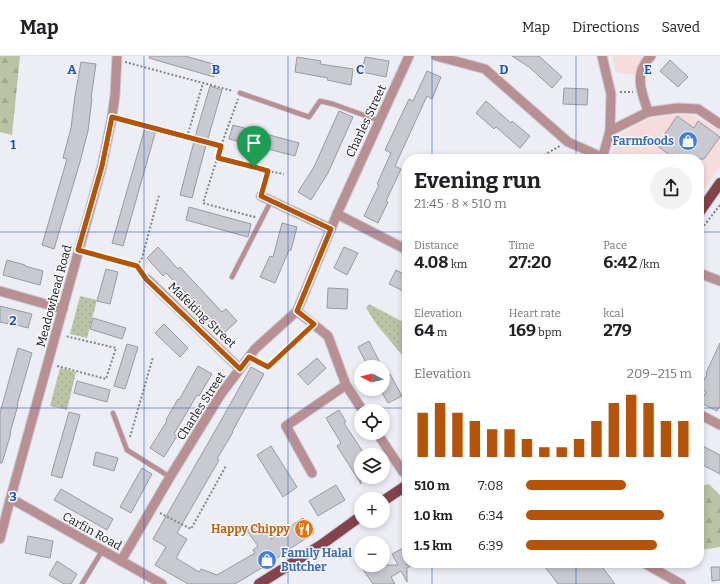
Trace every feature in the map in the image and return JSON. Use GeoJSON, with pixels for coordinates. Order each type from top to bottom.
{"type":"FeatureCollection","features":[{"type":"Feature","properties":{"kind":"main road"},"geometry":{"type":"LineString","coordinates":[[704,202],[720,183]]}},
{"type":"Feature","properties":{"kind":"main road"},"geometry":{"type":"LineString","coordinates":[[390,496],[402,488]]}},
{"type":"Feature","properties":{"kind":"main road"},"geometry":{"type":"LineString","coordinates":[[259,584],[321,545],[354,521]]}},
{"type":"Feature","properties":{"kind":"street","name":"Charles Street"},"geometry":{"type":"LineString","coordinates":[[121,561],[151,508],[222,394],[255,349],[297,311],[337,214],[409,56]]}},
{"type":"Feature","properties":{"kind":"street"},"geometry":{"type":"LineString","coordinates":[[436,56],[451,58],[485,69],[568,142],[594,154]]}},
{"type":"Feature","properties":{"kind":"street"},"geometry":{"type":"LineString","coordinates":[[602,56],[611,94],[610,131],[603,154]]}},
{"type":"Feature","properties":{"kind":"street"},"geometry":{"type":"LineString","coordinates":[[648,112],[641,91],[641,79],[643,67],[651,56]]}},
{"type":"Feature","properties":{"kind":"street","name":"Meadowhead Road"},"geometry":{"type":"LineString","coordinates":[[0,539],[102,166],[112,117],[117,58]]}},
{"type":"Feature","properties":{"kind":"street"},"geometry":{"type":"LineString","coordinates":[[610,131],[648,112],[678,108],[698,109],[720,124]]}},
{"type":"Feature","properties":{"kind":"street"},"geometry":{"type":"LineString","coordinates":[[261,196],[331,229]]}},
{"type":"Feature","properties":{"kind":"street"},"geometry":{"type":"LineString","coordinates":[[337,214],[402,247]]}},
{"type":"Feature","properties":{"kind":"street"},"geometry":{"type":"LineString","coordinates":[[704,275],[720,281]]}},
{"type":"Feature","properties":{"kind":"street","name":"Mafeking Street"},"geometry":{"type":"LineString","coordinates":[[146,279],[240,369]]}},
{"type":"Feature","properties":{"kind":"street"},"geometry":{"type":"LineString","coordinates":[[0,291],[63,309]]}},
{"type":"Feature","properties":{"kind":"street"},"geometry":{"type":"LineString","coordinates":[[297,311],[328,336],[346,385],[358,404]]}},
{"type":"Feature","properties":{"kind":"street"},"geometry":{"type":"LineString","coordinates":[[312,473],[286,426],[346,385]]}},
{"type":"Feature","properties":{"kind":"street"},"geometry":{"type":"LineString","coordinates":[[704,417],[720,425]]}},
{"type":"Feature","properties":{"kind":"street"},"geometry":{"type":"LineString","coordinates":[[382,440],[402,470]]}},
{"type":"Feature","properties":{"kind":"street","name":"Carfin Road"},"geometry":{"type":"LineString","coordinates":[[10,500],[17,502],[162,584]]}},
{"type":"Feature","properties":{"kind":"street"},"geometry":{"type":"LineString","coordinates":[[653,568],[681,584]]}},
{"type":"Feature","properties":{"kind":"lane"},"geometry":{"type":"LineString","coordinates":[[240,92],[309,117],[320,101],[333,104],[380,121]]}},
{"type":"Feature","properties":{"kind":"lane"},"geometry":{"type":"LineString","coordinates":[[232,277],[271,201]]}},
{"type":"Feature","properties":{"kind":"lane"},"geometry":{"type":"LineString","coordinates":[[113,413],[127,450],[170,477]]}},
{"type":"Feature","properties":{"kind":"lane"},"geometry":{"type":"LineString","coordinates":[[82,584],[102,551]]}},
{"type":"Feature","properties":{"kind":"path"},"geometry":{"type":"LineString","coordinates":[[117,58],[240,92],[203,202],[254,217],[268,171]]}},
{"type":"Feature","properties":{"kind":"path"},"geometry":{"type":"LineString","coordinates":[[188,137],[203,83]]}},
{"type":"Feature","properties":{"kind":"path"},"geometry":{"type":"LineString","coordinates":[[611,94],[641,91]]}},
{"type":"Feature","properties":{"kind":"path"},"geometry":{"type":"LineString","coordinates":[[112,117],[221,146]]}},
{"type":"Feature","properties":{"kind":"path"},"geometry":{"type":"LineString","coordinates":[[546,154],[568,142]]}},
{"type":"Feature","properties":{"kind":"path"},"geometry":{"type":"LineString","coordinates":[[218,158],[284,174]]}},
{"type":"Feature","properties":{"kind":"path"},"geometry":{"type":"LineString","coordinates":[[137,266],[142,258],[159,195]]}},
{"type":"Feature","properties":{"kind":"path"},"geometry":{"type":"LineString","coordinates":[[704,226],[720,205]]}},
{"type":"Feature","properties":{"kind":"path"},"geometry":{"type":"LineString","coordinates":[[78,250],[137,266],[146,279]]}},
{"type":"Feature","properties":{"kind":"path"},"geometry":{"type":"LineString","coordinates":[[249,357],[268,367],[314,324]]}},
{"type":"Feature","properties":{"kind":"path"},"geometry":{"type":"LineString","coordinates":[[48,364],[106,379],[116,348],[56,333]]}},
{"type":"Feature","properties":{"kind":"path"},"geometry":{"type":"LineString","coordinates":[[127,450],[153,357]]}},
{"type":"Feature","properties":{"kind":"path"},"geometry":{"type":"LineString","coordinates":[[151,508],[191,529],[226,466]]}},
{"type":"Feature","properties":{"kind":"shaded area"},"geometry":{"type":"Polygon","coordinates":[[[613,56],[643,56],[634,75],[615,72],[613,56]]]}},
{"type":"Feature","properties":{"kind":"shaded area"},"geometry":{"type":"Polygon","coordinates":[[[680,114],[693,115],[720,131],[720,167],[704,190],[704,154],[611,154],[615,141],[620,134],[650,118],[680,114]]]}},
{"type":"Feature","properties":{"kind":"green space"},"geometry":{"type":"Polygon","coordinates":[[[0,56],[20,56],[12,135],[0,132],[0,56]]]}},
{"type":"Feature","properties":{"kind":"green space"},"geometry":{"type":"Polygon","coordinates":[[[80,296],[97,300],[87,338],[70,334],[80,296]]]}},
{"type":"Feature","properties":{"kind":"green space"},"geometry":{"type":"Polygon","coordinates":[[[369,304],[402,321],[402,355],[377,325],[366,308],[369,304]]]}},
{"type":"Feature","properties":{"kind":"green space"},"geometry":{"type":"Polygon","coordinates":[[[60,368],[76,372],[67,410],[50,406],[60,368]]]}},
{"type":"Feature","properties":{"kind":"green space"},"geometry":{"type":"Polygon","coordinates":[[[709,484],[720,495],[720,547],[704,550],[704,485],[709,484]]]}},
{"type":"Feature","properties":{"kind":"building"},"geometry":{"type":"Polygon","coordinates":[[[150,56],[185,56],[217,65],[214,77],[149,58],[150,56]]]}},
{"type":"Feature","properties":{"kind":"building"},"geometry":{"type":"Polygon","coordinates":[[[512,56],[539,56],[562,77],[552,88],[529,67],[512,56]]]}},
{"type":"Feature","properties":{"kind":"building"},"geometry":{"type":"Polygon","coordinates":[[[297,57],[321,61],[320,64],[353,69],[351,85],[327,80],[328,78],[295,72],[297,57]]]}},
{"type":"Feature","properties":{"kind":"building"},"geometry":{"type":"Polygon","coordinates":[[[365,57],[389,61],[386,77],[362,72],[365,57]]]}},
{"type":"Feature","properties":{"kind":"building"},"geometry":{"type":"Polygon","coordinates":[[[670,60],[688,77],[678,87],[660,71],[670,60]]]}},
{"type":"Feature","properties":{"kind":"building"},"geometry":{"type":"Polygon","coordinates":[[[81,62],[96,64],[88,131],[54,249],[42,245],[67,159],[63,158],[71,128],[81,62]]]}},
{"type":"Feature","properties":{"kind":"building"},"geometry":{"type":"Polygon","coordinates":[[[427,71],[441,77],[432,99],[427,96],[395,166],[401,169],[386,201],[388,202],[378,223],[364,216],[379,185],[377,184],[391,153],[385,150],[409,99],[413,101],[427,71]]]}},
{"type":"Feature","properties":{"kind":"building"},"geometry":{"type":"Polygon","coordinates":[[[210,86],[222,90],[192,198],[180,195],[210,86]]]}},
{"type":"Feature","properties":{"kind":"building"},"geometry":{"type":"Polygon","coordinates":[[[564,88],[588,89],[587,105],[563,104],[564,88]]]}},
{"type":"Feature","properties":{"kind":"building"},"geometry":{"type":"Polygon","coordinates":[[[486,101],[511,123],[512,121],[530,136],[520,148],[496,127],[494,129],[476,113],[486,101]]]}},
{"type":"Feature","properties":{"kind":"building"},"geometry":{"type":"Polygon","coordinates":[[[339,111],[353,117],[328,173],[311,200],[298,192],[314,167],[339,111]]]}},
{"type":"Feature","properties":{"kind":"building","name":"Farmfoods"},"geometry":{"type":"Polygon","coordinates":[[[677,116],[694,128],[698,121],[720,137],[704,159],[704,154],[669,154],[657,146],[677,116]]]}},
{"type":"Feature","properties":{"kind":"building"},"geometry":{"type":"Polygon","coordinates":[[[233,125],[299,143],[295,156],[229,139],[233,125]]]}},
{"type":"Feature","properties":{"kind":"building"},"geometry":{"type":"Polygon","coordinates":[[[145,128],[156,130],[123,246],[112,243],[145,128]]]}},
{"type":"Feature","properties":{"kind":"building"},"geometry":{"type":"Polygon","coordinates":[[[189,207],[251,224],[248,237],[186,220],[189,207]]]}},
{"type":"Feature","properties":{"kind":"building"},"geometry":{"type":"Polygon","coordinates":[[[282,223],[297,227],[291,250],[289,250],[275,283],[260,277],[270,256],[273,257],[282,223]]]}},
{"type":"Feature","properties":{"kind":"building"},"geometry":{"type":"Polygon","coordinates":[[[158,247],[178,269],[180,267],[222,312],[226,309],[237,321],[222,335],[188,299],[190,297],[166,273],[163,276],[147,258],[158,247]]]}},
{"type":"Feature","properties":{"kind":"building"},"geometry":{"type":"Polygon","coordinates":[[[344,247],[358,253],[347,275],[334,268],[344,247]]]}},
{"type":"Feature","properties":{"kind":"building"},"geometry":{"type":"Polygon","coordinates":[[[7,260],[43,271],[40,285],[3,275],[7,260]]]}},
{"type":"Feature","properties":{"kind":"building"},"geometry":{"type":"Polygon","coordinates":[[[106,269],[118,272],[110,304],[97,301],[106,269]]]}},
{"type":"Feature","properties":{"kind":"building"},"geometry":{"type":"Polygon","coordinates":[[[396,270],[402,273],[402,290],[389,284],[396,270]]]}},
{"type":"Feature","properties":{"kind":"building"},"geometry":{"type":"Polygon","coordinates":[[[328,288],[348,289],[347,309],[327,308],[328,288]]]}},
{"type":"Feature","properties":{"kind":"building"},"geometry":{"type":"Polygon","coordinates":[[[0,306],[32,314],[28,328],[0,322],[0,306]]]}},
{"type":"Feature","properties":{"kind":"building"},"geometry":{"type":"Polygon","coordinates":[[[93,318],[126,328],[122,339],[90,329],[93,318]]]}},
{"type":"Feature","properties":{"kind":"building"},"geometry":{"type":"Polygon","coordinates":[[[164,324],[188,348],[180,357],[155,333],[164,324]]]}},
{"type":"Feature","properties":{"kind":"building"},"geometry":{"type":"Polygon","coordinates":[[[369,341],[378,360],[364,360],[358,347],[369,341]]]}},
{"type":"Feature","properties":{"kind":"building"},"geometry":{"type":"Polygon","coordinates":[[[720,343],[720,405],[717,411],[704,404],[704,396],[706,392],[704,391],[704,380],[707,374],[706,373],[720,343]]]}},
{"type":"Feature","properties":{"kind":"building"},"geometry":{"type":"Polygon","coordinates":[[[127,344],[138,347],[125,389],[114,386],[127,344]]]}},
{"type":"Feature","properties":{"kind":"building"},"geometry":{"type":"Polygon","coordinates":[[[18,348],[32,353],[17,405],[11,433],[2,463],[0,463],[0,413],[18,348]]]}},
{"type":"Feature","properties":{"kind":"building"},"geometry":{"type":"Polygon","coordinates":[[[317,358],[326,368],[308,385],[298,374],[317,358]]]}},
{"type":"Feature","properties":{"kind":"building"},"geometry":{"type":"Polygon","coordinates":[[[198,366],[212,374],[199,396],[197,395],[174,434],[177,436],[164,457],[150,448],[198,366]]]}},
{"type":"Feature","properties":{"kind":"building"},"geometry":{"type":"Polygon","coordinates":[[[251,367],[264,374],[217,459],[219,460],[177,533],[187,539],[176,558],[199,572],[201,569],[217,575],[255,553],[253,550],[258,546],[247,531],[258,522],[271,539],[303,518],[314,533],[285,552],[266,567],[265,566],[235,584],[188,584],[155,565],[166,547],[153,539],[251,367]]]}},
{"type":"Feature","properties":{"kind":"building"},"geometry":{"type":"Polygon","coordinates":[[[390,374],[402,396],[388,403],[384,396],[390,396],[390,374]]]}},
{"type":"Feature","properties":{"kind":"building"},"geometry":{"type":"Polygon","coordinates":[[[77,381],[110,390],[107,402],[74,393],[77,381]]]}},
{"type":"Feature","properties":{"kind":"building"},"geometry":{"type":"Polygon","coordinates":[[[339,410],[346,422],[344,423],[360,448],[354,448],[354,473],[337,446],[341,443],[326,418],[339,410]]]}},
{"type":"Feature","properties":{"kind":"building"},"geometry":{"type":"Polygon","coordinates":[[[69,412],[80,415],[62,478],[51,475],[69,412]]]}},
{"type":"Feature","properties":{"kind":"building"},"geometry":{"type":"Polygon","coordinates":[[[271,446],[297,487],[283,497],[257,455],[271,446]]]}},
{"type":"Feature","properties":{"kind":"building"},"geometry":{"type":"Polygon","coordinates":[[[704,447],[720,455],[720,474],[704,466],[704,447]]]}},
{"type":"Feature","properties":{"kind":"building"},"geometry":{"type":"Polygon","coordinates":[[[96,452],[118,458],[114,471],[93,465],[96,452]]]}},
{"type":"Feature","properties":{"kind":"building"},"geometry":{"type":"Polygon","coordinates":[[[142,468],[152,474],[131,513],[120,507],[142,468]]]}},
{"type":"Feature","properties":{"kind":"building"},"geometry":{"type":"Polygon","coordinates":[[[336,485],[345,500],[318,516],[309,501],[336,485]]]}},
{"type":"Feature","properties":{"kind":"building"},"geometry":{"type":"Polygon","coordinates":[[[61,489],[113,519],[107,530],[54,500],[61,489]]]}},
{"type":"Feature","properties":{"kind":"building"},"geometry":{"type":"Polygon","coordinates":[[[28,536],[53,541],[50,558],[25,553],[28,536]]]}},
{"type":"Feature","properties":{"kind":"building"},"geometry":{"type":"Polygon","coordinates":[[[402,549],[402,568],[407,568],[407,582],[401,571],[391,577],[395,584],[373,584],[365,572],[390,572],[390,565],[398,565],[392,554],[402,549]]]}},
{"type":"Feature","properties":{"kind":"building"},"geometry":{"type":"Polygon","coordinates":[[[57,561],[77,574],[71,584],[64,584],[49,575],[57,561]]]}},
{"type":"Feature","properties":{"kind":"building"},"geometry":{"type":"Polygon","coordinates":[[[711,567],[720,567],[720,580],[712,581],[711,567]]]}},
{"type":"Feature","properties":{"kind":"building"},"geometry":{"type":"Polygon","coordinates":[[[546,568],[603,568],[615,584],[558,584],[546,568]]]}},
{"type":"Feature","properties":{"kind":"place","name":"Farmfoods"},"geometry":{"type":"Point","coordinates":[688,141]}},
{"type":"Feature","properties":{"kind":"place","name":"Happy Chippy"},"geometry":{"type":"Point","coordinates":[304,529]}},
{"type":"Feature","properties":{"kind":"place","name":"Family Halal Butcher"},"geometry":{"type":"Point","coordinates":[267,560]}},
{"type":"Feature","properties":{"kind":"route"},"geometry":{"type":"LineString","coordinates":[[112,117],[221,146],[218,158],[254,167],[268,171],[261,196],[331,229],[297,311],[314,324],[268,367],[249,357],[240,369],[146,279],[137,266],[78,250],[102,166],[112,117]]}}]}
